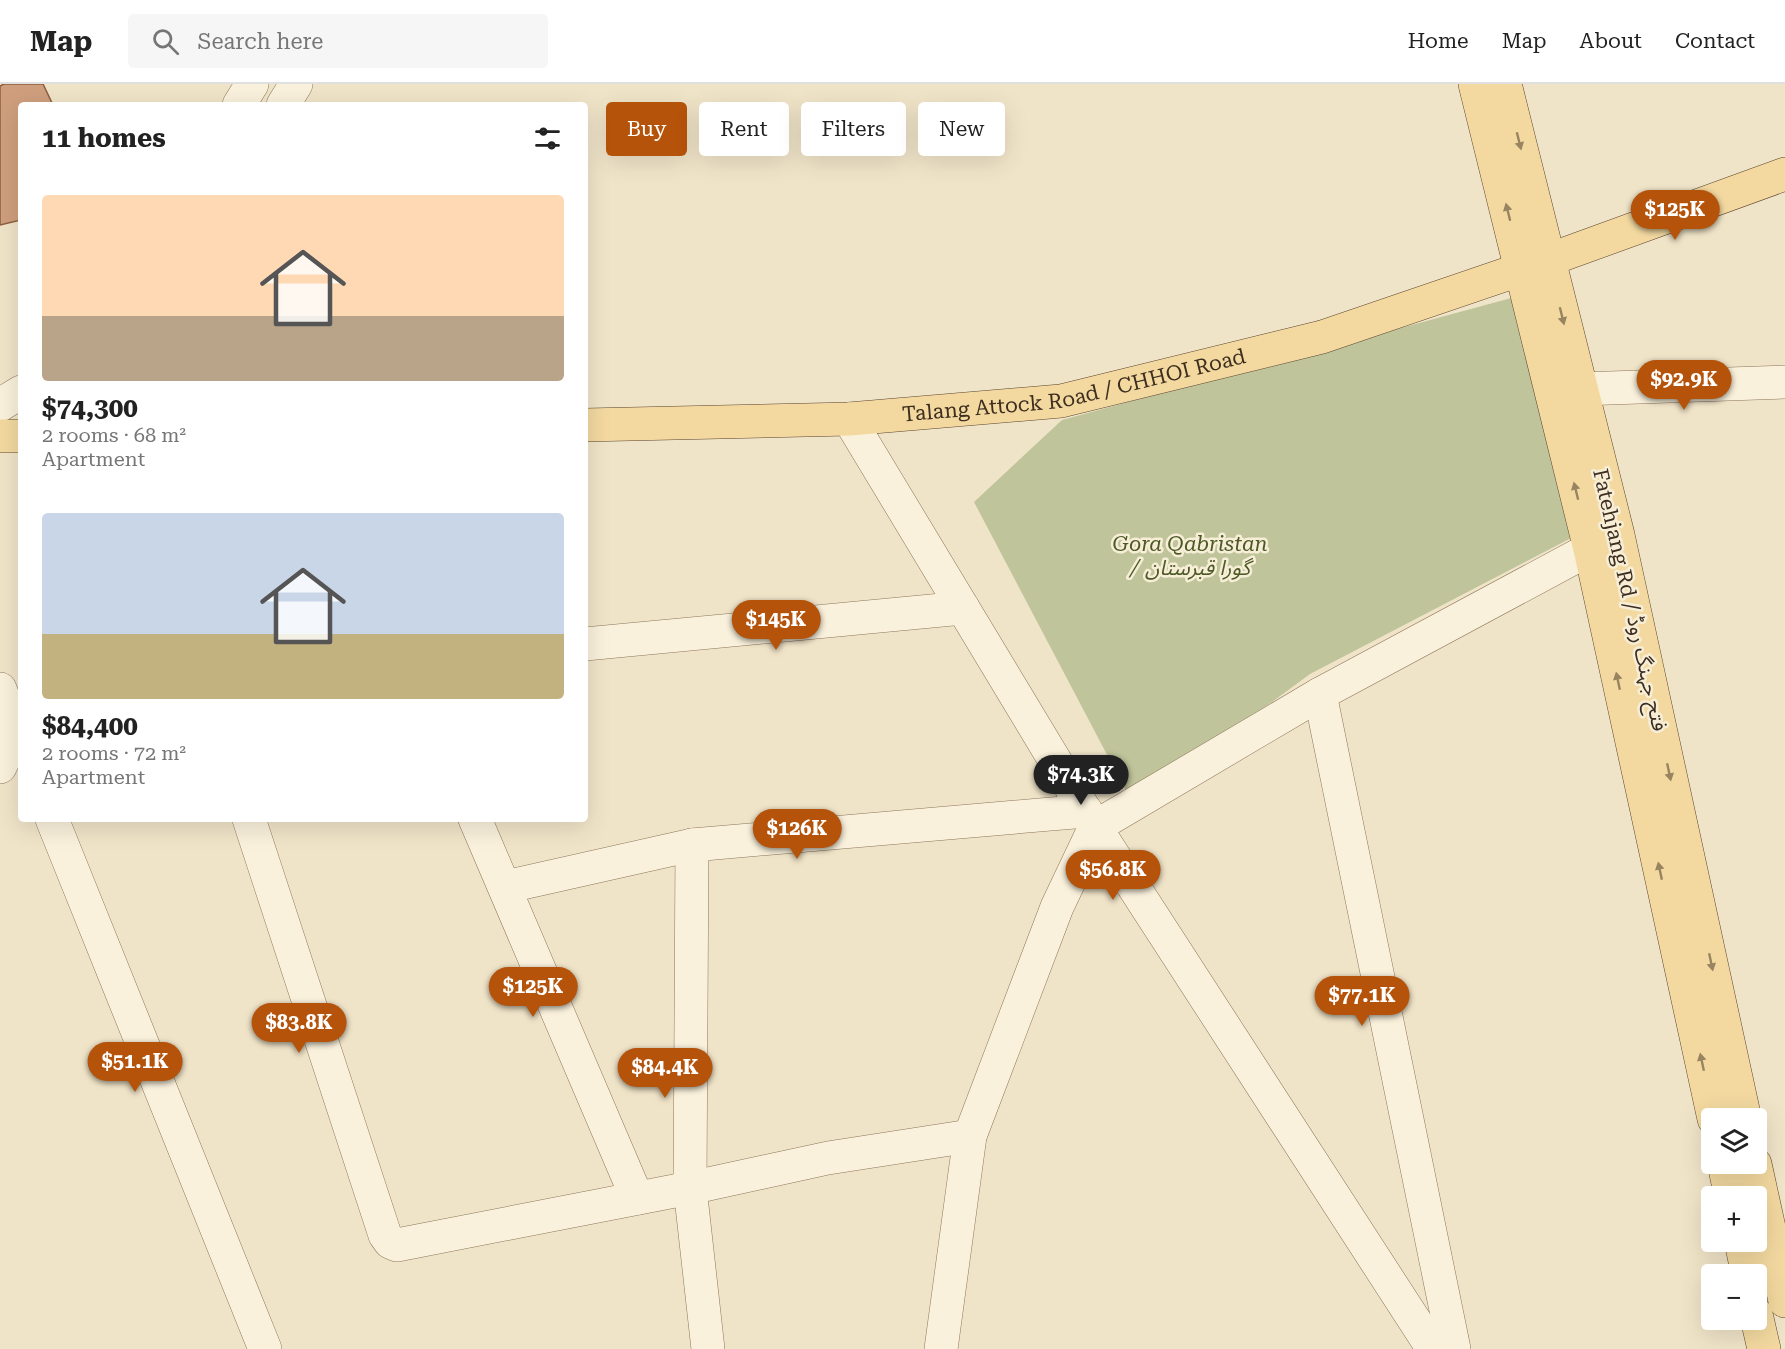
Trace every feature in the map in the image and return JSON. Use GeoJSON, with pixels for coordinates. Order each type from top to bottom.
{"type":"FeatureCollection","features":[{"type":"Feature","properties":{"kind":"main road","name":"Fatehjang Rd / فتح جہنگ روڈ"},"geometry":{"type":"LineString","coordinates":[[1475,84],[1535,264],[1580,389],[1618,535],[1743,1108]]}},
{"type":"Feature","properties":{"kind":"main road","name":"Fatehjang Rd / فتح جہنگ روڈ"},"geometry":{"type":"LineString","coordinates":[[1505,84],[1535,264],[1590,549],[1712,1108]]}},
{"type":"Feature","properties":{"kind":"main road","name":"Talang Attock Road / CHHOI Road"},"geometry":{"type":"LineString","coordinates":[[588,425],[849,419],[1061,401],[1322,337],[1535,264],[1785,174]]}},
{"type":"Feature","properties":{"kind":"main road"},"geometry":{"type":"LineString","coordinates":[[0,436],[18,436]]}},
{"type":"Feature","properties":{"kind":"main road"},"geometry":{"type":"LineString","coordinates":[[1757,1174],[1785,1301]]}},
{"type":"Feature","properties":{"kind":"main road"},"geometry":{"type":"LineString","coordinates":[[1760,1330],[1764,1349]]}},
{"type":"Feature","properties":{"kind":"street"},"geometry":{"type":"LineString","coordinates":[[241,102],[252,84]]}},
{"type":"Feature","properties":{"kind":"street"},"geometry":{"type":"LineString","coordinates":[[285,102],[296,84]]}},
{"type":"Feature","properties":{"kind":"street"},"geometry":{"type":"LineString","coordinates":[[1580,389],[1785,382]]}},
{"type":"Feature","properties":{"kind":"street"},"geometry":{"type":"LineString","coordinates":[[0,405],[18,394]]}},
{"type":"Feature","properties":{"kind":"street"},"geometry":{"type":"LineString","coordinates":[[849,419],[1090,819],[1433,1349]]}},
{"type":"Feature","properties":{"kind":"street"},"geometry":{"type":"LineString","coordinates":[[505,887],[692,845],[850,829],[1090,819],[1590,549]]}},
{"type":"Feature","properties":{"kind":"street"},"geometry":{"type":"LineString","coordinates":[[588,644],[963,608]]}},
{"type":"Feature","properties":{"kind":"street"},"geometry":{"type":"LineString","coordinates":[[0,689],[18,734]]}},
{"type":"Feature","properties":{"kind":"street"},"geometry":{"type":"LineString","coordinates":[[1320,694],[1454,1349]]}},
{"type":"Feature","properties":{"kind":"street"},"geometry":{"type":"LineString","coordinates":[[0,767],[18,738]]}},
{"type":"Feature","properties":{"kind":"street"},"geometry":{"type":"LineString","coordinates":[[941,1349],[970,1136],[1090,819]]}},
{"type":"Feature","properties":{"kind":"street"},"geometry":{"type":"LineString","coordinates":[[53,822],[264,1349]]}},
{"type":"Feature","properties":{"kind":"street"},"geometry":{"type":"LineString","coordinates":[[250,822],[385,1235],[390,1242],[397,1245],[690,1188],[828,1158],[970,1136]]}},
{"type":"Feature","properties":{"kind":"street"},"geometry":{"type":"LineString","coordinates":[[476,822],[637,1198]]}},
{"type":"Feature","properties":{"kind":"street"},"geometry":{"type":"LineString","coordinates":[[692,845],[690,1188],[708,1349]]}},
{"type":"Feature","properties":{"kind":"green space","name":"Gora Qabristan / گورا قبرستان"},"geometry":{"type":"Polygon","coordinates":[[[1541,290],[1602,522],[1310,674],[1133,804],[974,502],[1062,420],[1541,290]]]}},
{"type":"Feature","properties":{"kind":"building"},"geometry":{"type":"Polygon","coordinates":[[[4,84],[43,84],[52,102],[18,102],[18,221],[0,225],[0,86],[4,84]]]}}]}
